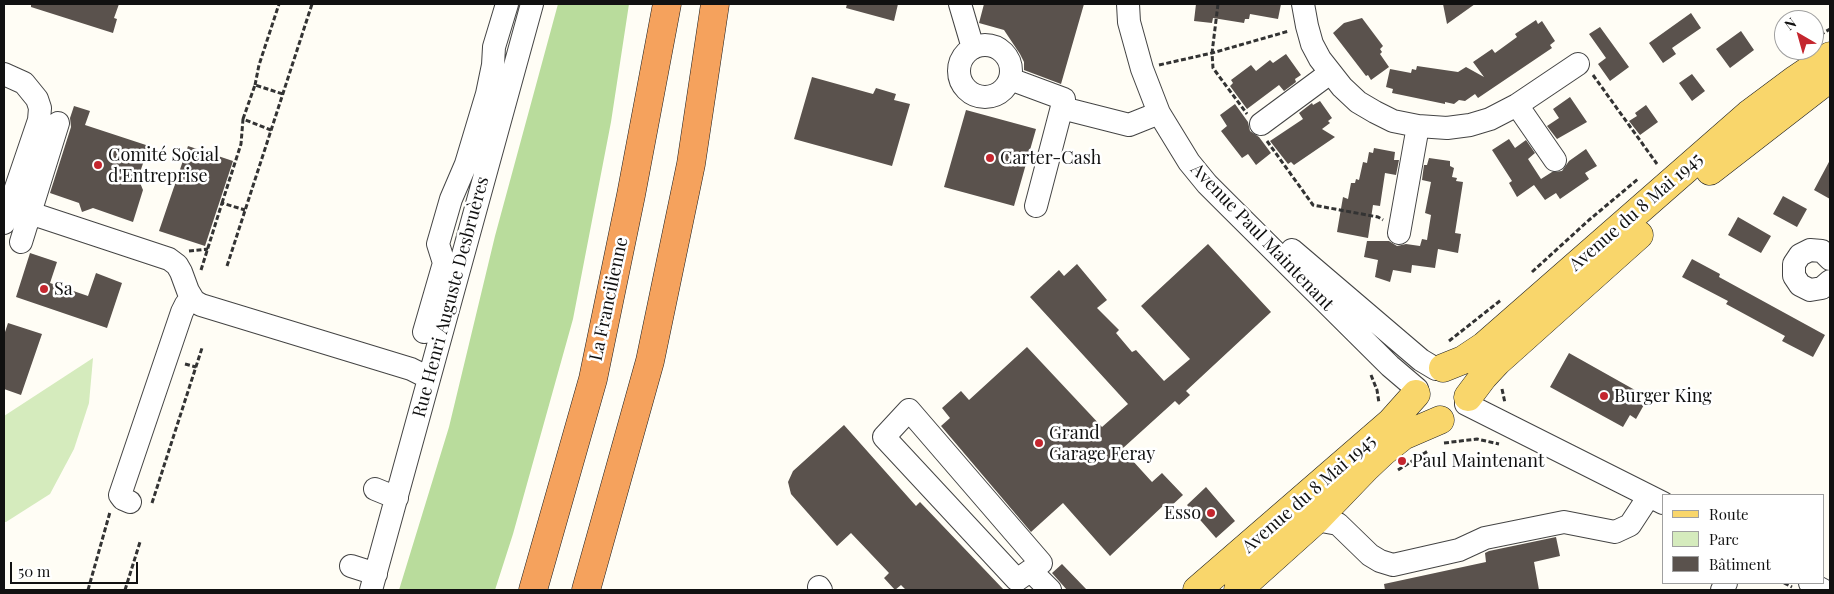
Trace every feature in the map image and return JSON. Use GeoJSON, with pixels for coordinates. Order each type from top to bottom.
{"type":"FeatureCollection","features":[{"type":"Feature","properties":{"kind":"highway","name":"La Francilienne"},"geometry":{"type":"LineString","coordinates":[[533,590],[593,379],[631,195],[667,4]]}},
{"type":"Feature","properties":{"kind":"highway"},"geometry":{"type":"LineString","coordinates":[[586,590],[650,361],[691,164],[715,4]]}},
{"type":"Feature","properties":{"kind":"main road","name":"Avenue du 8 Mai 1945"},"geometry":{"type":"LineString","coordinates":[[1197,590],[1391,422],[1416,391],[1423,376],[1440,360],[1463,360],[1484,346],[1742,120],[1796,78],[1830,56]]}},
{"type":"Feature","properties":{"kind":"main road","name":"Avenue du 8 Mai 1945"},"geometry":{"type":"LineString","coordinates":[[1238,590],[1316,520],[1366,468],[1403,436],[1440,420],[1455,416],[1462,411],[1483,377],[1497,362],[1711,171],[1830,78]]}},
{"type":"Feature","properties":{"kind":"main road"},"geometry":{"type":"LineString","coordinates":[[1440,360],[1462,377],[1468,390],[1467,401]]}},
{"type":"Feature","properties":{"kind":"main road"},"geometry":{"type":"LineString","coordinates":[[1416,391],[1417,401],[1426,414],[1440,420]]}},
{"type":"Feature","properties":{"kind":"main road"},"geometry":{"type":"LineString","coordinates":[[1232,590],[1269,563]]}},
{"type":"Feature","properties":{"kind":"street"},"geometry":{"type":"LineString","coordinates":[[960,4],[973,48]]}},
{"type":"Feature","properties":{"kind":"street","name":"Avenue Paul Maintenant"},"geometry":{"type":"LineString","coordinates":[[1128,4],[1129,22],[1142,69],[1159,113],[1184,154],[1207,184],[1416,391]]}},
{"type":"Feature","properties":{"kind":"street","name":"Avenue Paul Maintenant"},"geometry":{"type":"LineString","coordinates":[[1141,4],[1154,66],[1169,109],[1182,134],[1216,179],[1235,200],[1421,360],[1440,360]]}},
{"type":"Feature","properties":{"kind":"street"},"geometry":{"type":"LineString","coordinates":[[1303,4],[1312,44],[1330,74],[1358,102],[1393,121],[1418,126],[1447,128],[1470,125],[1490,119],[1517,105],[1578,64]]}},
{"type":"Feature","properties":{"kind":"street"},"geometry":{"type":"LineString","coordinates":[[424,332],[444,263],[438,244],[451,199],[466,164],[487,94],[493,65],[494,47],[505,10],[530,14]]}},
{"type":"Feature","properties":{"kind":"street","name":"Rue Henri Auguste Desbruères"},"geometry":{"type":"LineString","coordinates":[[373,582],[530,14]]}},
{"type":"Feature","properties":{"kind":"street"},"geometry":{"type":"LineString","coordinates":[[993,46],[1002,51],[1008,59],[1011,69],[1010,79],[1006,88],[998,94],[988,97],[978,96],[969,92],[962,84],[960,67],[963,59],[973,48],[993,46]]}},
{"type":"Feature","properties":{"kind":"street"},"geometry":{"type":"LineString","coordinates":[[4,74],[24,83],[37,99],[40,108],[38,120],[4,223]]}},
{"type":"Feature","properties":{"kind":"street"},"geometry":{"type":"LineString","coordinates":[[1261,124],[1330,74]]}},
{"type":"Feature","properties":{"kind":"street"},"geometry":{"type":"LineString","coordinates":[[1010,79],[1064,99],[1036,206]]}},
{"type":"Feature","properties":{"kind":"street"},"geometry":{"type":"LineString","coordinates":[[1517,105],[1555,160]]}},
{"type":"Feature","properties":{"kind":"street"},"geometry":{"type":"LineString","coordinates":[[1062,108],[1129,125],[1159,113]]}},
{"type":"Feature","properties":{"kind":"street"},"geometry":{"type":"LineString","coordinates":[[21,242],[58,123]]}},
{"type":"Feature","properties":{"kind":"street"},"geometry":{"type":"LineString","coordinates":[[1398,232],[1418,126]]}},
{"type":"Feature","properties":{"kind":"street"},"geometry":{"type":"LineString","coordinates":[[30,214],[169,259],[177,265],[191,296],[201,305],[411,369],[429,378]]}},
{"type":"Feature","properties":{"kind":"street"},"geometry":{"type":"LineString","coordinates":[[448,214],[472,222]]}},
{"type":"Feature","properties":{"kind":"street"},"geometry":{"type":"LineString","coordinates":[[1827,250],[1810,250],[1800,255],[1794,264],[1794,276],[1800,285],[1810,290],[1822,288],[1830,281]]}},
{"type":"Feature","properties":{"kind":"street"},"geometry":{"type":"LineString","coordinates":[[130,502],[120,495],[182,312],[191,296]]}},
{"type":"Feature","properties":{"kind":"street"},"geometry":{"type":"LineString","coordinates":[[1316,520],[1338,524],[1370,555],[1380,562],[1393,565],[1459,550],[1485,538],[1564,522],[1615,532],[1630,525],[1656,499],[1467,401]]}},
{"type":"Feature","properties":{"kind":"street"},"geometry":{"type":"LineString","coordinates":[[909,410],[1042,563],[1031,571],[1017,580],[884,437],[909,410]]}},
{"type":"Feature","properties":{"kind":"street"},"geometry":{"type":"LineString","coordinates":[[375,489],[396,498]]}},
{"type":"Feature","properties":{"kind":"street"},"geometry":{"type":"LineString","coordinates":[[351,566],[373,582]]}},
{"type":"Feature","properties":{"kind":"street"},"geometry":{"type":"LineString","coordinates":[[1031,571],[1050,590]]}},
{"type":"Feature","properties":{"kind":"street"},"geometry":{"type":"LineString","coordinates":[[1812,584],[1823,590]]}},
{"type":"Feature","properties":{"kind":"path"},"geometry":{"type":"LineString","coordinates":[[191,296],[241,144],[243,119],[279,4]]}},
{"type":"Feature","properties":{"kind":"path"},"geometry":{"type":"LineString","coordinates":[[227,266],[312,4]]}},
{"type":"Feature","properties":{"kind":"path"},"geometry":{"type":"LineString","coordinates":[[1218,4],[1212,53],[1213,68],[1250,118],[1261,124],[1263,136],[1313,205],[1378,217],[1398,232]]}},
{"type":"Feature","properties":{"kind":"path"},"geometry":{"type":"LineString","coordinates":[[1154,66],[1212,53],[1307,26]]}},
{"type":"Feature","properties":{"kind":"path"},"geometry":{"type":"LineString","coordinates":[[1578,64],[1587,67],[1656,164]]}},
{"type":"Feature","properties":{"kind":"path"},"geometry":{"type":"LineString","coordinates":[[255,85],[283,94]]}},
{"type":"Feature","properties":{"kind":"path"},"geometry":{"type":"LineString","coordinates":[[243,119],[271,130]]}},
{"type":"Feature","properties":{"kind":"path"},"geometry":{"type":"LineString","coordinates":[[222,203],[245,210]]}},
{"type":"Feature","properties":{"kind":"path"},"geometry":{"type":"LineString","coordinates":[[1440,360],[1450,341],[1502,299]]}},
{"type":"Feature","properties":{"kind":"path"},"geometry":{"type":"LineString","coordinates":[[152,502],[202,348]]}},
{"type":"Feature","properties":{"kind":"path"},"geometry":{"type":"LineString","coordinates":[[1374,382],[1390,366]]}},
{"type":"Feature","properties":{"kind":"path"},"geometry":{"type":"LineString","coordinates":[[124,590],[140,542]]}},
{"type":"Feature","properties":{"kind":"green space"},"geometry":{"type":"Polygon","coordinates":[[[558,4],[629,4],[611,122],[573,319],[513,534],[495,590],[399,590],[449,427],[495,236],[558,4]]]}},
{"type":"Feature","properties":{"kind":"green space"},"geometry":{"type":"Polygon","coordinates":[[[93,358],[89,403],[74,449],[50,494],[4,522],[4,416],[93,358]]]}},
{"type":"Feature","properties":{"kind":"building"},"geometry":{"type":"Polygon","coordinates":[[[31,4],[119,4],[114,18],[117,19],[113,33],[31,7],[31,4]]]}},
{"type":"Feature","properties":{"kind":"building"},"geometry":{"type":"Polygon","coordinates":[[[847,4],[898,4],[894,21],[846,8],[847,4]]]}},
{"type":"Feature","properties":{"kind":"building"},"geometry":{"type":"Polygon","coordinates":[[[984,4],[1084,4],[1061,84],[1024,70],[1024,62],[1020,54],[1004,30],[979,23],[984,4]]]}},
{"type":"Feature","properties":{"kind":"building"},"geometry":{"type":"Polygon","coordinates":[[[1196,4],[1281,4],[1278,19],[1250,14],[1249,19],[1245,19],[1244,23],[1213,18],[1212,23],[1194,21],[1196,4]]]}},
{"type":"Feature","properties":{"kind":"building"},"geometry":{"type":"Polygon","coordinates":[[[1443,4],[1475,4],[1447,24],[1443,4]]]}},
{"type":"Feature","properties":{"kind":"building"},"geometry":{"type":"Polygon","coordinates":[[[1691,13],[1701,28],[1672,48],[1676,54],[1663,63],[1649,43],[1691,13]]]}},
{"type":"Feature","properties":{"kind":"building"},"geometry":{"type":"Polygon","coordinates":[[[1362,18],[1383,46],[1380,49],[1382,52],[1380,54],[1389,67],[1371,80],[1333,33],[1344,23],[1362,18]]]}},
{"type":"Feature","properties":{"kind":"building"},"geometry":{"type":"Polygon","coordinates":[[[1536,20],[1538,24],[1542,21],[1555,41],[1550,45],[1552,48],[1478,98],[1475,94],[1465,101],[1459,100],[1454,104],[1445,102],[1445,104],[1392,93],[1393,89],[1386,87],[1390,69],[1411,73],[1412,69],[1416,70],[1417,66],[1458,72],[1466,67],[1484,77],[1473,62],[1492,49],[1495,53],[1517,37],[1515,34],[1536,20]]]}},
{"type":"Feature","properties":{"kind":"building"},"geometry":{"type":"Polygon","coordinates":[[[1600,27],[1629,67],[1610,81],[1598,64],[1606,58],[1589,34],[1600,27]]]}},
{"type":"Feature","properties":{"kind":"building"},"geometry":{"type":"Polygon","coordinates":[[[1741,31],[1754,50],[1730,68],[1716,49],[1741,31]]]}},
{"type":"Feature","properties":{"kind":"building"},"geometry":{"type":"Polygon","coordinates":[[[1286,54],[1301,75],[1295,79],[1296,82],[1284,91],[1279,85],[1247,109],[1230,86],[1233,83],[1231,80],[1251,65],[1256,71],[1270,60],[1273,63],[1286,54]]]}},
{"type":"Feature","properties":{"kind":"building"},"geometry":{"type":"Polygon","coordinates":[[[1692,74],[1705,91],[1692,101],[1679,83],[1692,74]]]}},
{"type":"Feature","properties":{"kind":"building"},"geometry":{"type":"Polygon","coordinates":[[[812,77],[873,94],[876,88],[896,94],[894,100],[910,104],[892,166],[794,139],[812,77]]]}},
{"type":"Feature","properties":{"kind":"building"},"geometry":{"type":"Polygon","coordinates":[[[1570,97],[1587,122],[1557,139],[1547,126],[1559,118],[1553,109],[1570,97]]]}},
{"type":"Feature","properties":{"kind":"building"},"geometry":{"type":"Polygon","coordinates":[[[1320,101],[1332,118],[1328,121],[1330,123],[1322,129],[1335,137],[1294,165],[1291,162],[1288,164],[1270,141],[1303,119],[1299,113],[1312,103],[1313,105],[1320,101]]]}},
{"type":"Feature","properties":{"kind":"building"},"geometry":{"type":"Polygon","coordinates":[[[1235,104],[1248,122],[1250,131],[1259,137],[1271,153],[1256,165],[1248,154],[1242,158],[1221,131],[1227,126],[1220,115],[1235,104]]]}},
{"type":"Feature","properties":{"kind":"building"},"geometry":{"type":"Polygon","coordinates":[[[1646,105],[1658,122],[1640,135],[1629,121],[1637,116],[1635,113],[1646,105]]]}},
{"type":"Feature","properties":{"kind":"building","name":"Comité Social d'Entreprise"},"geometry":{"type":"Polygon","coordinates":[[[74,106],[90,111],[85,125],[149,146],[138,178],[143,190],[133,222],[93,208],[82,212],[79,203],[50,193],[71,127],[70,118],[74,106]]]}},
{"type":"Feature","properties":{"kind":"building","name":"Carter-Cash"},"geometry":{"type":"Polygon","coordinates":[[[966,110],[1036,129],[1014,206],[944,187],[966,110]]]}},
{"type":"Feature","properties":{"kind":"building"},"geometry":{"type":"Polygon","coordinates":[[[1509,139],[1515,148],[1526,140],[1535,153],[1528,159],[1541,179],[1552,172],[1562,171],[1569,161],[1586,149],[1597,166],[1585,173],[1589,179],[1560,199],[1556,193],[1545,200],[1534,185],[1517,197],[1509,183],[1512,181],[1492,150],[1509,139]]]}},
{"type":"Feature","properties":{"kind":"building"},"geometry":{"type":"Polygon","coordinates":[[[188,146],[233,161],[205,246],[159,231],[188,146]]]}},
{"type":"Feature","properties":{"kind":"building"},"geometry":{"type":"Polygon","coordinates":[[[1374,148],[1395,152],[1394,160],[1399,160],[1396,175],[1385,173],[1380,206],[1373,205],[1368,238],[1337,232],[1343,197],[1348,199],[1351,183],[1355,183],[1356,179],[1359,180],[1363,162],[1367,163],[1369,152],[1373,153],[1374,148]]]}},
{"type":"Feature","properties":{"kind":"building"},"geometry":{"type":"Polygon","coordinates":[[[1429,158],[1450,161],[1450,166],[1454,168],[1452,177],[1457,178],[1456,181],[1463,182],[1455,233],[1461,234],[1458,253],[1438,249],[1435,268],[1412,265],[1411,273],[1393,270],[1390,282],[1375,277],[1378,260],[1364,257],[1367,241],[1389,241],[1397,246],[1406,244],[1420,246],[1422,239],[1427,240],[1431,215],[1425,213],[1431,182],[1422,180],[1424,165],[1427,165],[1429,158]]]}},
{"type":"Feature","properties":{"kind":"building"},"geometry":{"type":"Polygon","coordinates":[[[1830,160],[1830,199],[1814,190],[1830,160]]]}},
{"type":"Feature","properties":{"kind":"building"},"geometry":{"type":"Polygon","coordinates":[[[1783,196],[1807,209],[1797,227],[1773,214],[1783,196]]]}},
{"type":"Feature","properties":{"kind":"building"},"geometry":{"type":"Polygon","coordinates":[[[1738,217],[1771,236],[1761,253],[1728,235],[1738,217]]]}},
{"type":"Feature","properties":{"kind":"building"},"geometry":{"type":"Polygon","coordinates":[[[1208,244],[1271,312],[1186,391],[1190,395],[1179,405],[1175,401],[1122,449],[1152,482],[1162,473],[1183,495],[1170,507],[1166,503],[1110,556],[1063,503],[1031,532],[941,426],[950,418],[942,408],[961,391],[969,400],[1027,347],[1102,427],[1128,404],[1030,297],[1059,270],[1064,276],[1077,264],[1107,300],[1097,308],[1119,330],[1116,333],[1132,352],[1136,350],[1164,381],[1190,359],[1141,306],[1208,244]]]}},
{"type":"Feature","properties":{"kind":"building","name":"Sa"},"geometry":{"type":"Polygon","coordinates":[[[30,253],[57,262],[50,283],[88,296],[96,273],[122,283],[107,328],[16,297],[30,253]]]}},
{"type":"Feature","properties":{"kind":"building"},"geometry":{"type":"Polygon","coordinates":[[[1692,259],[1720,274],[1719,277],[1825,335],[1813,357],[1782,341],[1785,336],[1726,304],[1728,301],[1682,277],[1692,259]]]}},
{"type":"Feature","properties":{"kind":"building"},"geometry":{"type":"Polygon","coordinates":[[[8,323],[42,334],[21,395],[4,389],[4,335],[8,323]]]}},
{"type":"Feature","properties":{"kind":"building","name":"Burger King"},"geometry":{"type":"Polygon","coordinates":[[[1569,353],[1642,394],[1639,399],[1645,403],[1636,419],[1630,415],[1623,427],[1550,387],[1569,353]]]}},
{"type":"Feature","properties":{"kind":"building"},"geometry":{"type":"Polygon","coordinates":[[[844,425],[916,506],[920,502],[1004,590],[906,590],[901,585],[895,590],[884,578],[889,573],[851,533],[837,546],[791,494],[788,482],[793,471],[844,425]]]}},
{"type":"Feature","properties":{"kind":"building","name":"Esso"},"geometry":{"type":"Polygon","coordinates":[[[1206,487],[1235,521],[1216,538],[1187,505],[1206,487]]]}},
{"type":"Feature","properties":{"kind":"building"},"geometry":{"type":"Polygon","coordinates":[[[1556,537],[1560,556],[1534,562],[1539,590],[1385,590],[1384,584],[1486,562],[1485,553],[1489,551],[1556,537]]]}},
{"type":"Feature","properties":{"kind":"building"},"geometry":{"type":"Polygon","coordinates":[[[1062,564],[1087,590],[1067,590],[1052,573],[1062,564]]]}},
{"type":"Feature","properties":{"kind":"place","name":"Carter-Cash"},"geometry":{"type":"Point","coordinates":[990,158]}},
{"type":"Feature","properties":{"kind":"place","name":"Comité Social d'Entreprise"},"geometry":{"type":"Point","coordinates":[98,165]}},
{"type":"Feature","properties":{"kind":"place","name":"Sa"},"geometry":{"type":"Point","coordinates":[44,289]}},
{"type":"Feature","properties":{"kind":"place","name":"Burger King"},"geometry":{"type":"Point","coordinates":[1604,396]}},
{"type":"Feature","properties":{"kind":"place","name":"Grand Garage Feray"},"geometry":{"type":"Point","coordinates":[1039,443]}},
{"type":"Feature","properties":{"kind":"place","name":"Paul Maintenant"},"geometry":{"type":"Point","coordinates":[1402,461]}},
{"type":"Feature","properties":{"kind":"place","name":"Esso"},"geometry":{"type":"Point","coordinates":[1211,513]}}]}
